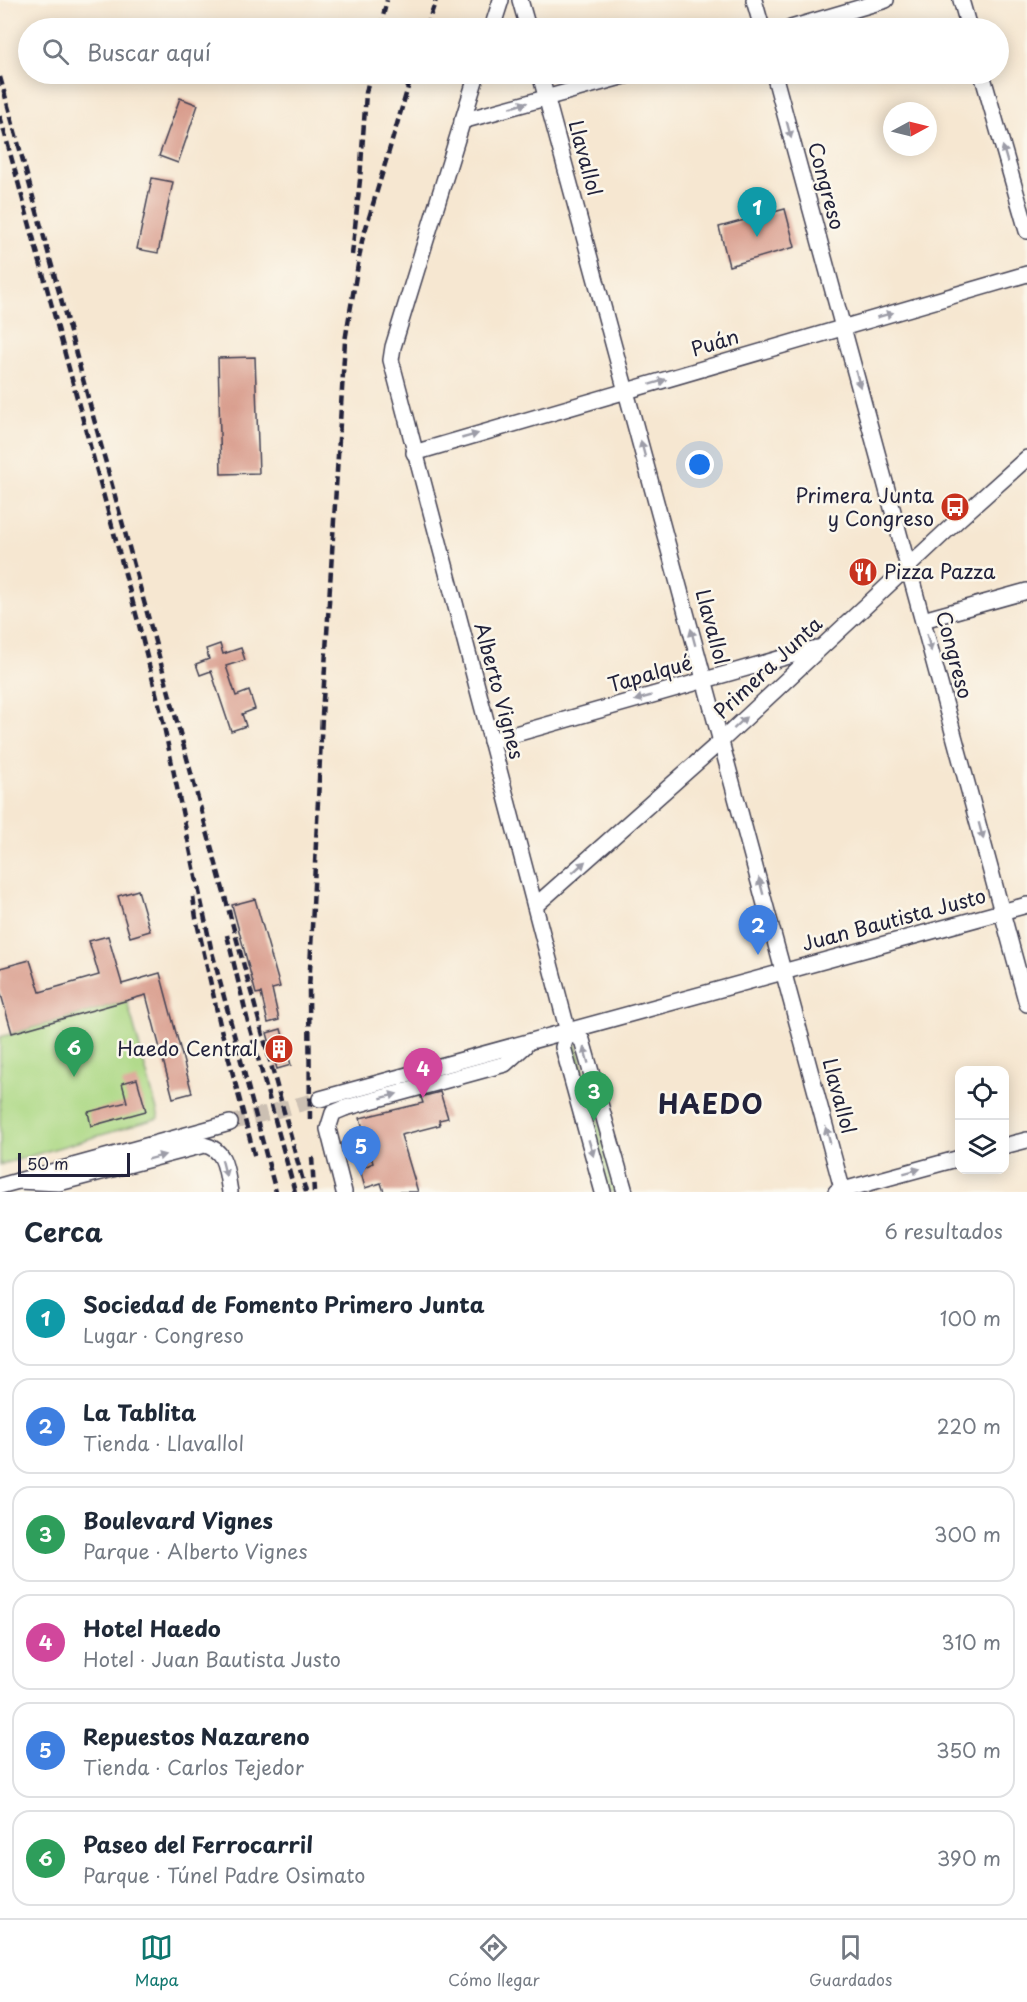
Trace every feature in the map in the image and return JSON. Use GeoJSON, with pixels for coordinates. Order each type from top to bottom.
{"type":"FeatureCollection","features":[{"type":"Feature","properties":{"kind":"street"},"geometry":{"type":"LineString","coordinates":[[495,18],[501,0]]}},
{"type":"Feature","properties":{"kind":"street"},"geometry":{"type":"LineString","coordinates":[[520,0],[525,18]]}},
{"type":"Feature","properties":{"kind":"street"},"geometry":{"type":"LineString","coordinates":[[754,0],[759,18]]}},
{"type":"Feature","properties":{"kind":"street"},"geometry":{"type":"LineString","coordinates":[[825,18],[886,0]]}},
{"type":"Feature","properties":{"kind":"street"},"geometry":{"type":"LineString","coordinates":[[961,0],[966,18]]}},
{"type":"Feature","properties":{"kind":"street"},"geometry":{"type":"LineString","coordinates":[[462,121],[474,84]]}},
{"type":"Feature","properties":{"kind":"street","name":"Llavallol"},"geometry":{"type":"LineString","coordinates":[[542,84],[784,972],[840,1191]]}},
{"type":"Feature","properties":{"kind":"street"},"geometry":{"type":"LineString","coordinates":[[462,121],[596,84]]}},
{"type":"Feature","properties":{"kind":"street","name":"Congreso"},"geometry":{"type":"LineString","coordinates":[[777,84],[1027,1004]]}},
{"type":"Feature","properties":{"kind":"street"},"geometry":{"type":"LineString","coordinates":[[985,84],[1027,231]]}},
{"type":"Feature","properties":{"kind":"street","name":"Alberto Vignes"},"geometry":{"type":"LineString","coordinates":[[462,121],[391,360],[568,1032],[563,1047],[603,1192]]}},
{"type":"Feature","properties":{"kind":"street","name":"Puán"},"geometry":{"type":"LineString","coordinates":[[414,453],[1027,274]]}},
{"type":"Feature","properties":{"kind":"street","name":"Primera Junta"},"geometry":{"type":"LineString","coordinates":[[535,906],[721,741],[1027,458]]}},
{"type":"Feature","properties":{"kind":"street"},"geometry":{"type":"LineString","coordinates":[[923,620],[1027,591]]}},
{"type":"Feature","properties":{"kind":"street","name":"Tapalqué"},"geometry":{"type":"LineString","coordinates":[[491,741],[820,648]]}},
{"type":"Feature","properties":{"kind":"street","name":"Juan Bautista Justo"},"geometry":{"type":"LineString","coordinates":[[320,1099],[1027,905]]}},
{"type":"Feature","properties":{"kind":"street","name":"Alberto Vignes"},"geometry":{"type":"LineString","coordinates":[[568,1032],[582,1040],[625,1192]]}},
{"type":"Feature","properties":{"kind":"street","name":"Juan Bautista Justo"},"geometry":{"type":"LineString","coordinates":[[344,1192],[328,1129],[333,1113],[505,1064],[528,1043]]}},
{"type":"Feature","properties":{"kind":"street"},"geometry":{"type":"LineString","coordinates":[[0,1186],[230,1123]]}},
{"type":"Feature","properties":{"kind":"street"},"geometry":{"type":"LineString","coordinates":[[1009,1145],[1027,1140]]}},
{"type":"Feature","properties":{"kind":"street"},"geometry":{"type":"LineString","coordinates":[[18,1181],[59,1183],[204,1145],[213,1147],[220,1154],[224,1162],[230,1192]]}},
{"type":"Feature","properties":{"kind":"street"},"geometry":{"type":"LineString","coordinates":[[840,1191],[955,1159]]}},
{"type":"Feature","properties":{"kind":"green space"},"geometry":{"type":"Polygon","coordinates":[[[127,1001],[159,1118],[0,1165],[0,1037],[127,1001]]]}},
{"type":"Feature","properties":{"kind":"green space"},"geometry":{"type":"Polygon","coordinates":[[[573,1044],[576,1044],[619,1192],[609,1192],[570,1050],[573,1044]]]}},
{"type":"Feature","properties":{"kind":"building"},"geometry":{"type":"Polygon","coordinates":[[[180,98],[198,105],[178,163],[159,156],[180,98]]]}},
{"type":"Feature","properties":{"kind":"building"},"geometry":{"type":"Polygon","coordinates":[[[152,178],[173,182],[158,253],[137,249],[152,178]]]}},
{"type":"Feature","properties":{"kind":"building"},"geometry":{"type":"Polygon","coordinates":[[[785,209],[795,247],[729,266],[719,227],[785,209]]]}},
{"type":"Feature","properties":{"kind":"building"},"geometry":{"type":"Polygon","coordinates":[[[255,357],[259,473],[221,474],[218,358],[255,357]]]}},
{"type":"Feature","properties":{"kind":"building"},"geometry":{"type":"Polygon","coordinates":[[[220,644],[223,654],[241,648],[245,660],[226,666],[236,696],[249,691],[255,709],[242,714],[246,726],[231,731],[211,671],[200,675],[196,664],[209,659],[206,649],[220,644]]]}},
{"type":"Feature","properties":{"kind":"building"},"geometry":{"type":"Polygon","coordinates":[[[138,890],[150,931],[130,937],[118,896],[138,890]]]}},
{"type":"Feature","properties":{"kind":"building"},"geometry":{"type":"Polygon","coordinates":[[[255,899],[280,987],[272,989],[279,1020],[268,1023],[261,993],[256,994],[232,905],[255,899]]]}},
{"type":"Feature","properties":{"kind":"building"},"geometry":{"type":"Polygon","coordinates":[[[108,936],[122,984],[160,973],[192,1093],[173,1098],[146,995],[12,1033],[0,991],[0,968],[30,960],[40,992],[99,975],[89,941],[108,936]]]}},
{"type":"Feature","properties":{"kind":"building","name":"Haedo Central"},"geometry":{"type":"Polygon","coordinates":[[[281,1029],[291,1065],[277,1069],[267,1033],[281,1029]]]}},
{"type":"Feature","properties":{"kind":"building"},"geometry":{"type":"Polygon","coordinates":[[[137,1079],[146,1111],[91,1126],[88,1112],[127,1102],[122,1083],[137,1079]]]}},
{"type":"Feature","properties":{"kind":"building"},"geometry":{"type":"Polygon","coordinates":[[[440,1092],[448,1118],[439,1120],[440,1125],[401,1135],[418,1192],[384,1192],[381,1183],[365,1188],[360,1169],[373,1163],[360,1118],[423,1103],[421,1097],[440,1092]]]}},
{"type":"Feature","properties":{"kind":"tunnel"},"geometry":{"type":"LineString","coordinates":[[230,1123],[320,1099]]}},
{"type":"Feature","properties":{"kind":"railway"},"geometry":{"type":"LineString","coordinates":[[382,18],[387,0]]}},
{"type":"Feature","properties":{"kind":"railway"},"geometry":{"type":"LineString","coordinates":[[430,18],[436,0]]}},
{"type":"Feature","properties":{"kind":"railway"},"geometry":{"type":"LineString","coordinates":[[0,77],[306,1192]]}},
{"type":"Feature","properties":{"kind":"railway"},"geometry":{"type":"LineString","coordinates":[[352,255],[368,84]]}},
{"type":"Feature","properties":{"kind":"railway"},"geometry":{"type":"LineString","coordinates":[[310,1120],[309,991],[322,716],[345,341],[362,241],[409,84]]}},
{"type":"Feature","properties":{"kind":"railway"},"geometry":{"type":"LineString","coordinates":[[0,116],[139,625],[162,717],[211,948],[276,1192]]}},
{"type":"Feature","properties":{"kind":"railway"},"geometry":{"type":"LineString","coordinates":[[193,897],[221,1029],[255,1158]]}},
{"type":"Feature","properties":{"kind":"railway"},"geometry":{"type":"LineString","coordinates":[[227,935],[248,1022],[295,1192]]}},
{"type":"Feature","properties":{"kind":"railway"},"geometry":{"type":"LineString","coordinates":[[312,1157],[314,1192]]}},
{"type":"Feature","properties":{"kind":"place","name":"Sociedad de Fomento Primero Junta"},"geometry":{"type":"Point","coordinates":[757,237]}},
{"type":"Feature","properties":{"kind":"place","name":"Primera Junta y Congreso"},"geometry":{"type":"Point","coordinates":[955,507]}},
{"type":"Feature","properties":{"kind":"place","name":"Pizza Pazza"},"geometry":{"type":"Point","coordinates":[863,572]}},
{"type":"Feature","properties":{"kind":"place","name":"La Tablita"},"geometry":{"type":"Point","coordinates":[758,955]}},
{"type":"Feature","properties":{"kind":"place","name":"Haedo Central"},"geometry":{"type":"Point","coordinates":[279,1049]}},
{"type":"Feature","properties":{"kind":"place","name":"Paseo del Ferrocarril"},"geometry":{"type":"Point","coordinates":[74,1077]}},
{"type":"Feature","properties":{"kind":"place","name":"Hotel Haedo"},"geometry":{"type":"Point","coordinates":[423,1098]}},
{"type":"Feature","properties":{"kind":"place","name":"Boulevard Vignes"},"geometry":{"type":"Point","coordinates":[594,1121]}},
{"type":"Feature","properties":{"kind":"place","name":"Repuestos Nazareno"},"geometry":{"type":"Point","coordinates":[361,1176]}},
{"type":"Feature","properties":{"kind":"district","name":"HAEDO"},"geometry":{"type":"Point","coordinates":[711,1105]}}]}
